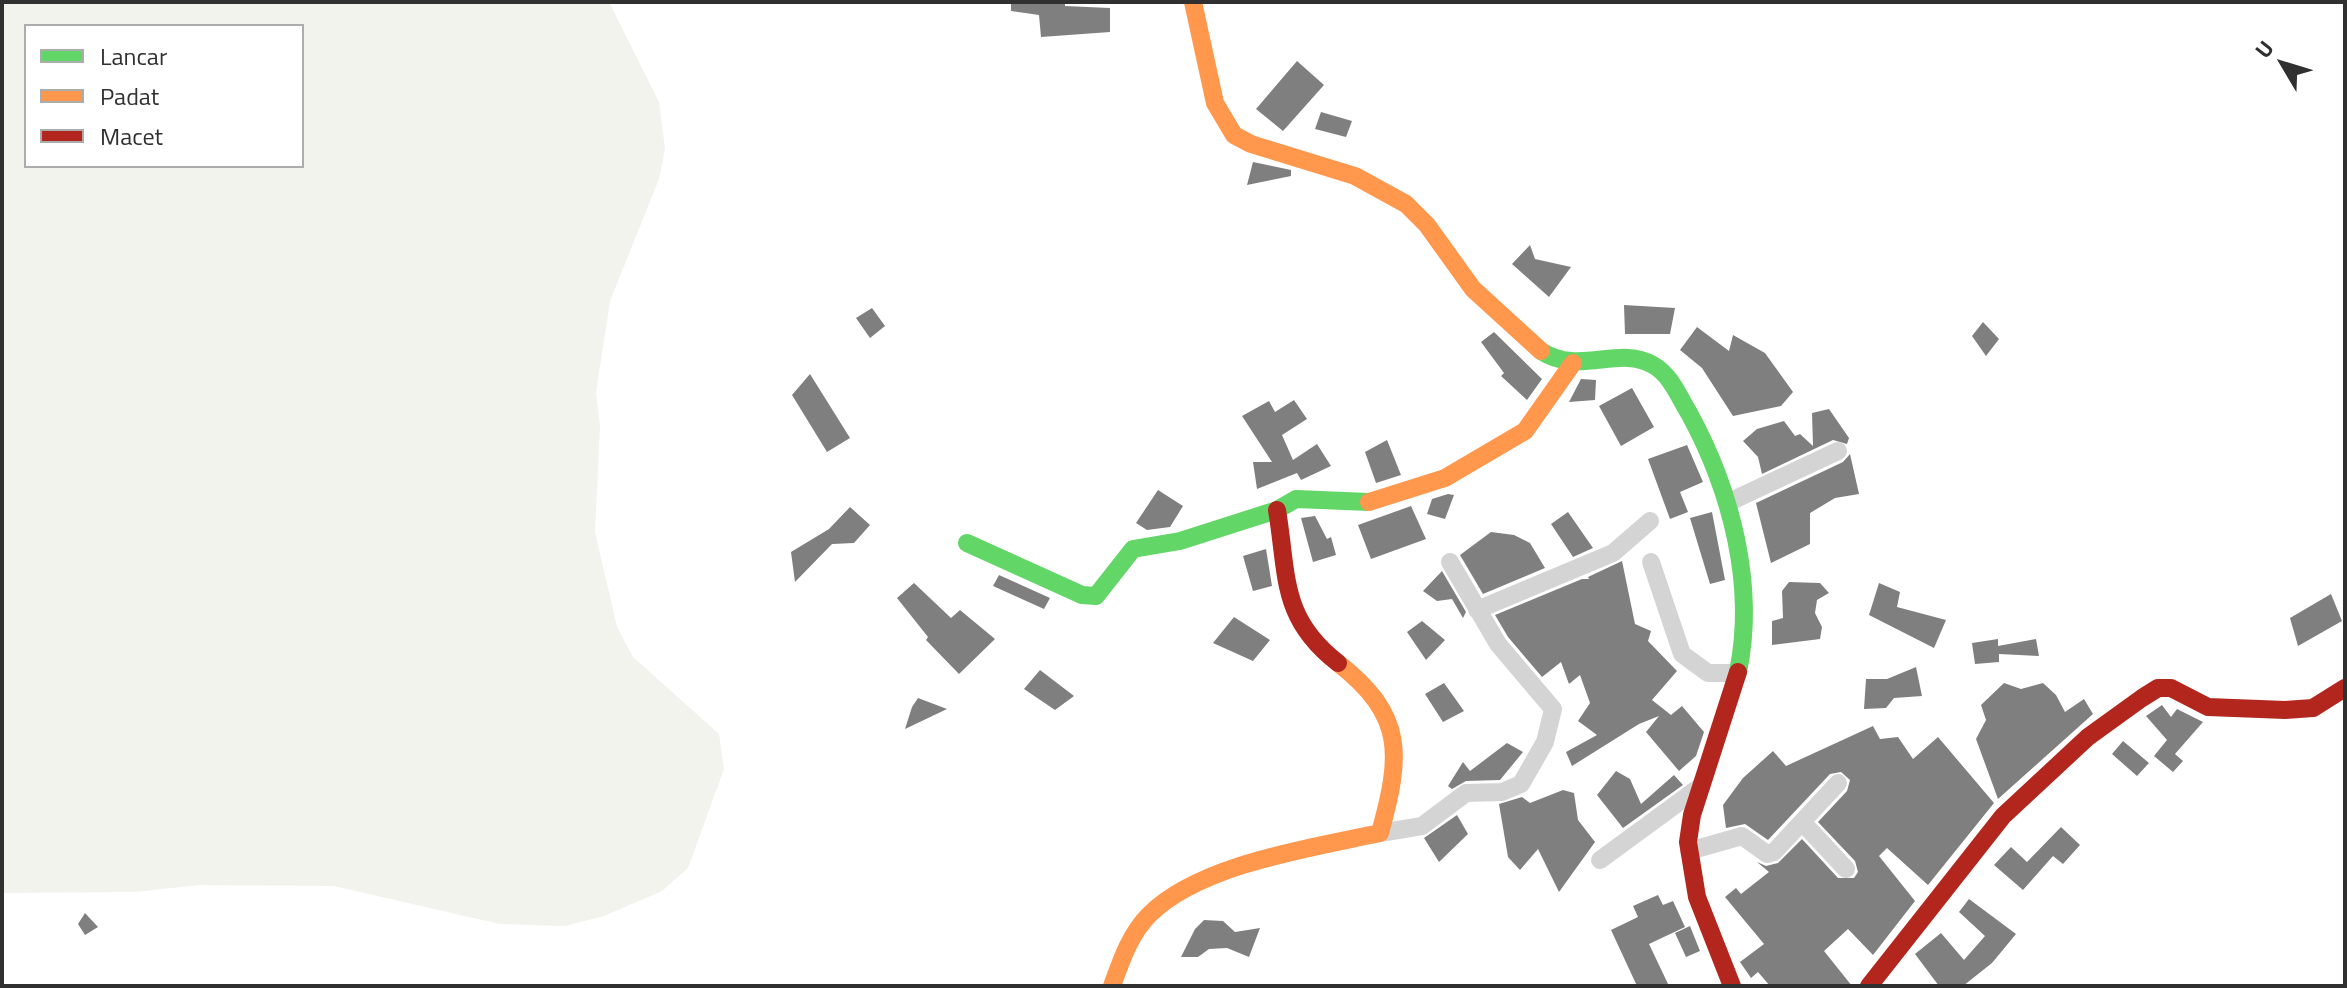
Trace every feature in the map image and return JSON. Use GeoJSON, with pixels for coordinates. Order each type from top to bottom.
{"type":"FeatureCollection","features":[{"type":"Feature","properties":{"kind":"street"},"geometry":{"type":"LineString","coordinates":[[1194,2],[1217,104],[1227,128],[1261,147],[1354,175],[1406,204],[1425,222],[1464,278],[1529,341],[1556,360],[1573,363],[1624,356],[1649,363],[1665,374],[1697,429],[1727,503],[1735,533],[1744,599],[1737,673],[1716,751],[1691,815],[1689,851],[1702,905],[1732,986]]}},
{"type":"Feature","properties":{"kind":"street"},"geometry":{"type":"LineString","coordinates":[[967,543],[1092,598],[1101,592],[1133,549],[1180,541],[1277,510],[1296,499],[1369,502],[1464,470],[1525,431],[1573,363]]}},
{"type":"Feature","properties":{"kind":"street"},"geometry":{"type":"LineString","coordinates":[[1727,503],[1838,451]]}},
{"type":"Feature","properties":{"kind":"street"},"geometry":{"type":"LineString","coordinates":[[1277,510],[1296,619],[1313,642],[1373,693],[1397,743],[1398,770],[1380,833]]}},
{"type":"Feature","properties":{"kind":"street"},"geometry":{"type":"LineString","coordinates":[[1477,610],[1613,553],[1650,521]]}},
{"type":"Feature","properties":{"kind":"street"},"geometry":{"type":"LineString","coordinates":[[1112,986],[1129,940],[1150,913],[1172,896],[1285,857],[1380,833],[1422,826],[1466,793],[1502,792],[1521,784],[1545,742],[1553,709],[1498,644],[1450,562]]}},
{"type":"Feature","properties":{"kind":"street"},"geometry":{"type":"LineString","coordinates":[[1651,562],[1682,654],[1702,671],[1737,673]]}},
{"type":"Feature","properties":{"kind":"street"},"geometry":{"type":"LineString","coordinates":[[1869,986],[2003,816],[2088,737],[2142,698],[2158,688],[2171,688],[2208,707],[2285,710],[2313,708],[2345,688]]}},
{"type":"Feature","properties":{"kind":"street"},"geometry":{"type":"LineString","coordinates":[[1689,851],[1742,836],[1771,854],[1804,824],[1838,783]]}},
{"type":"Feature","properties":{"kind":"street"},"geometry":{"type":"LineString","coordinates":[[1600,860],[1701,786]]}},
{"type":"Feature","properties":{"kind":"street"},"geometry":{"type":"LineString","coordinates":[[1804,824],[1846,869]]}},
{"type":"Feature","properties":{"kind":"shaded area"},"geometry":{"type":"Polygon","coordinates":[[[2,2],[609,2],[659,102],[665,149],[659,179],[610,301],[596,392],[600,426],[595,532],[617,627],[633,657],[719,734],[724,769],[688,868],[662,891],[604,916],[565,926],[500,924],[334,886],[199,885],[135,892],[2,893],[2,2]]]}},
{"type":"Feature","properties":{"kind":"building"},"geometry":{"type":"Polygon","coordinates":[[[1011,2],[1065,2],[1065,6],[1110,8],[1110,32],[1041,37],[1039,15],[1011,11],[1011,2]]]}},
{"type":"Feature","properties":{"kind":"building"},"geometry":{"type":"Polygon","coordinates":[[[1297,61],[1324,85],[1283,131],[1256,109],[1297,61]]]}},
{"type":"Feature","properties":{"kind":"building"},"geometry":{"type":"Polygon","coordinates":[[[1321,112],[1352,121],[1346,137],[1315,129],[1321,112]]]}},
{"type":"Feature","properties":{"kind":"building"},"geometry":{"type":"Polygon","coordinates":[[[1253,162],[1291,170],[1291,176],[1247,185],[1253,162]]]}},
{"type":"Feature","properties":{"kind":"building"},"geometry":{"type":"Polygon","coordinates":[[[1530,245],[1535,259],[1571,267],[1549,297],[1512,264],[1530,245]]]}},
{"type":"Feature","properties":{"kind":"building"},"geometry":{"type":"Polygon","coordinates":[[[1624,305],[1675,308],[1670,334],[1625,334],[1624,305]]]}},
{"type":"Feature","properties":{"kind":"building"},"geometry":{"type":"Polygon","coordinates":[[[872,308],[885,326],[870,338],[856,318],[872,308]]]}},
{"type":"Feature","properties":{"kind":"building"},"geometry":{"type":"Polygon","coordinates":[[[1983,322],[1999,339],[1986,356],[1972,336],[1983,322]]]}},
{"type":"Feature","properties":{"kind":"building"},"geometry":{"type":"Polygon","coordinates":[[[1697,327],[1729,351],[1733,335],[1765,353],[1793,392],[1781,406],[1733,416],[1702,368],[1680,350],[1697,327]]]}},
{"type":"Feature","properties":{"kind":"building"},"geometry":{"type":"Polygon","coordinates":[[[1494,332],[1542,379],[1527,400],[1501,376],[1504,373],[1481,342],[1494,332]]]}},
{"type":"Feature","properties":{"kind":"building"},"geometry":{"type":"Polygon","coordinates":[[[810,374],[850,438],[827,452],[792,395],[810,374]]]}},
{"type":"Feature","properties":{"kind":"building"},"geometry":{"type":"Polygon","coordinates":[[[1581,379],[1596,380],[1595,400],[1569,402],[1581,379]]]}},
{"type":"Feature","properties":{"kind":"building"},"geometry":{"type":"Polygon","coordinates":[[[1632,388],[1654,427],[1621,446],[1599,406],[1632,388]]]}},
{"type":"Feature","properties":{"kind":"building"},"geometry":{"type":"Polygon","coordinates":[[[1294,400],[1307,419],[1282,435],[1293,460],[1317,444],[1331,466],[1301,480],[1297,473],[1257,489],[1253,462],[1272,462],[1242,416],[1269,401],[1275,412],[1294,400]]]}},
{"type":"Feature","properties":{"kind":"building"},"geometry":{"type":"Polygon","coordinates":[[[1829,409],[1849,438],[1847,444],[1833,440],[1762,474],[1758,457],[1743,441],[1757,429],[1784,421],[1795,436],[1800,434],[1813,446],[1812,413],[1829,409]]]}},
{"type":"Feature","properties":{"kind":"building"},"geometry":{"type":"Polygon","coordinates":[[[1387,440],[1401,475],[1376,483],[1365,452],[1387,440]]]}},
{"type":"Feature","properties":{"kind":"building"},"geometry":{"type":"Polygon","coordinates":[[[1687,445],[1703,482],[1680,492],[1688,512],[1670,519],[1648,459],[1687,445]]]}},
{"type":"Feature","properties":{"kind":"building"},"geometry":{"type":"Polygon","coordinates":[[[1850,454],[1859,494],[1835,498],[1810,513],[1810,544],[1771,563],[1756,503],[1843,462],[1850,454]]]}},
{"type":"Feature","properties":{"kind":"building"},"geometry":{"type":"Polygon","coordinates":[[[1158,490],[1183,506],[1170,527],[1147,530],[1136,523],[1158,490]]]}},
{"type":"Feature","properties":{"kind":"building"},"geometry":{"type":"Polygon","coordinates":[[[1454,495],[1445,519],[1427,514],[1432,499],[1454,495]]]}},
{"type":"Feature","properties":{"kind":"building"},"geometry":{"type":"Polygon","coordinates":[[[1411,506],[1426,539],[1371,559],[1358,525],[1411,506]]]}},
{"type":"Feature","properties":{"kind":"building"},"geometry":{"type":"Polygon","coordinates":[[[850,507],[870,525],[854,543],[832,544],[795,582],[791,552],[829,529],[850,507]]]}},
{"type":"Feature","properties":{"kind":"building"},"geometry":{"type":"Polygon","coordinates":[[[1568,512],[1593,548],[1573,557],[1551,524],[1568,512]]]}},
{"type":"Feature","properties":{"kind":"building"},"geometry":{"type":"Polygon","coordinates":[[[1712,512],[1725,580],[1710,584],[1690,518],[1712,512]]]}},
{"type":"Feature","properties":{"kind":"building"},"geometry":{"type":"Polygon","coordinates":[[[1315,516],[1327,539],[1331,537],[1336,555],[1313,562],[1301,518],[1315,516]]]}},
{"type":"Feature","properties":{"kind":"building"},"geometry":{"type":"Polygon","coordinates":[[[1491,532],[1514,535],[1530,543],[1545,568],[1483,594],[1460,555],[1491,532]]]}},
{"type":"Feature","properties":{"kind":"building"},"geometry":{"type":"Polygon","coordinates":[[[1266,549],[1272,586],[1253,591],[1243,556],[1266,549]]]}},
{"type":"Feature","properties":{"kind":"building"},"geometry":{"type":"Polygon","coordinates":[[[1622,561],[1635,624],[1651,631],[1648,641],[1677,671],[1652,700],[1671,715],[1682,706],[1704,732],[1696,756],[1679,771],[1646,732],[1659,716],[1639,724],[1572,766],[1566,752],[1597,735],[1578,721],[1590,703],[1580,675],[1569,684],[1561,662],[1542,677],[1508,637],[1495,615],[1582,579],[1589,579],[1622,561]]]}},
{"type":"Feature","properties":{"kind":"building"},"geometry":{"type":"Polygon","coordinates":[[[1442,571],[1466,612],[1463,618],[1452,599],[1437,601],[1423,591],[1442,571]]]}},
{"type":"Feature","properties":{"kind":"building"},"geometry":{"type":"Polygon","coordinates":[[[999,575],[1050,598],[1044,609],[993,586],[999,575]]]}},
{"type":"Feature","properties":{"kind":"building"},"geometry":{"type":"Polygon","coordinates":[[[1789,582],[1820,583],[1829,593],[1817,600],[1815,613],[1822,627],[1820,639],[1772,645],[1772,621],[1783,618],[1782,591],[1789,582]]]}},
{"type":"Feature","properties":{"kind":"building"},"geometry":{"type":"Polygon","coordinates":[[[914,583],[951,618],[960,610],[995,639],[959,674],[926,640],[928,637],[897,598],[914,583]]]}},
{"type":"Feature","properties":{"kind":"building"},"geometry":{"type":"Polygon","coordinates":[[[1879,583],[1900,592],[1897,607],[1946,620],[1934,648],[1869,615],[1879,583]]]}},
{"type":"Feature","properties":{"kind":"building"},"geometry":{"type":"Polygon","coordinates":[[[2331,594],[2342,621],[2298,646],[2290,618],[2331,594]]]}},
{"type":"Feature","properties":{"kind":"building"},"geometry":{"type":"Polygon","coordinates":[[[1234,617],[1270,640],[1253,661],[1213,643],[1234,617]]]}},
{"type":"Feature","properties":{"kind":"building"},"geometry":{"type":"Polygon","coordinates":[[[1422,621],[1445,640],[1426,660],[1407,632],[1422,621]]]}},
{"type":"Feature","properties":{"kind":"building"},"geometry":{"type":"Polygon","coordinates":[[[1998,639],[1998,646],[2036,639],[2039,656],[1999,654],[1999,662],[1975,664],[1972,643],[1998,639]]]}},
{"type":"Feature","properties":{"kind":"building"},"geometry":{"type":"Polygon","coordinates":[[[1916,667],[1922,696],[1894,698],[1886,708],[1864,709],[1866,679],[1887,679],[1916,667]]]}},
{"type":"Feature","properties":{"kind":"building"},"geometry":{"type":"Polygon","coordinates":[[[1040,670],[1074,696],[1055,710],[1024,689],[1040,670]]]}},
{"type":"Feature","properties":{"kind":"building"},"geometry":{"type":"Polygon","coordinates":[[[1444,683],[1464,711],[1443,722],[1425,694],[1444,683]]]}},
{"type":"Feature","properties":{"kind":"building"},"geometry":{"type":"Polygon","coordinates":[[[2004,683],[2021,689],[2043,683],[2056,695],[2065,712],[2084,699],[2093,714],[1998,799],[1976,739],[1986,720],[1981,705],[2004,683]]]}},
{"type":"Feature","properties":{"kind":"building"},"geometry":{"type":"Polygon","coordinates":[[[918,698],[947,709],[905,729],[912,707],[918,698]]]}},
{"type":"Feature","properties":{"kind":"building"},"geometry":{"type":"Polygon","coordinates":[[[2162,705],[2171,717],[2177,709],[2203,722],[2175,754],[2183,761],[2173,772],[2154,756],[2167,740],[2146,716],[2162,705]]]}},
{"type":"Feature","properties":{"kind":"building"},"geometry":{"type":"Polygon","coordinates":[[[1873,726],[1880,739],[1898,737],[1913,759],[1938,737],[1994,803],[1928,885],[1887,848],[1879,856],[1915,901],[1873,955],[1848,929],[1824,951],[1852,986],[1770,986],[1758,972],[1751,978],[1740,962],[1764,944],[1725,897],[1736,888],[1741,894],[1769,872],[1757,862],[1766,866],[1778,863],[1802,839],[1838,878],[1854,878],[1858,872],[1855,861],[1818,822],[1847,791],[1850,780],[1841,772],[1830,774],[1768,840],[1745,824],[1726,828],[1723,805],[1743,778],[1773,751],[1786,766],[1873,726]]]}},
{"type":"Feature","properties":{"kind":"building"},"geometry":{"type":"Polygon","coordinates":[[[2123,741],[2149,763],[2137,776],[2112,754],[2123,741]]]}},
{"type":"Feature","properties":{"kind":"building"},"geometry":{"type":"Polygon","coordinates":[[[1507,743],[1523,752],[1500,780],[1466,781],[1452,789],[1448,786],[1463,762],[1470,771],[1507,743]]]}},
{"type":"Feature","properties":{"kind":"building"},"geometry":{"type":"Polygon","coordinates":[[[1616,771],[1630,779],[1641,804],[1674,775],[1683,785],[1623,828],[1597,795],[1616,771]]]}},
{"type":"Feature","properties":{"kind":"building"},"geometry":{"type":"Polygon","coordinates":[[[1563,790],[1574,793],[1578,820],[1595,842],[1559,892],[1538,849],[1520,870],[1508,857],[1499,804],[1522,797],[1530,803],[1563,790]]]}},
{"type":"Feature","properties":{"kind":"building"},"geometry":{"type":"Polygon","coordinates":[[[1457,815],[1468,834],[1439,862],[1424,838],[1457,815]]]}},
{"type":"Feature","properties":{"kind":"building"},"geometry":{"type":"Polygon","coordinates":[[[2061,827],[2080,845],[2063,864],[2053,856],[2023,890],[1994,865],[2011,847],[2027,862],[2061,827]]]}},
{"type":"Feature","properties":{"kind":"building"},"geometry":{"type":"Polygon","coordinates":[[[1658,895],[1663,905],[1673,901],[1685,927],[1649,944],[1669,986],[1637,986],[1611,930],[1638,917],[1633,906],[1658,895]]]}},
{"type":"Feature","properties":{"kind":"building"},"geometry":{"type":"Polygon","coordinates":[[[1969,899],[2016,934],[1992,963],[1963,986],[1939,986],[1915,954],[1941,933],[1964,960],[1985,936],[1959,912],[1969,899]]]}},
{"type":"Feature","properties":{"kind":"building"},"geometry":{"type":"Polygon","coordinates":[[[85,913],[98,927],[85,935],[78,924],[85,913]]]}},
{"type":"Feature","properties":{"kind":"building"},"geometry":{"type":"Polygon","coordinates":[[[1204,920],[1223,921],[1235,932],[1260,928],[1249,957],[1227,948],[1209,949],[1198,957],[1181,957],[1195,929],[1204,920]]]}},
{"type":"Feature","properties":{"kind":"building"},"geometry":{"type":"Polygon","coordinates":[[[1690,926],[1700,951],[1686,957],[1675,933],[1690,926]]]}},
{"type":"Feature","properties":{"kind":"traffic: fast"},"geometry":{"type":"LineString","coordinates":[[1541,351],[1570,361],[1640,360],[1659,369],[1674,387],[1717,474],[1736,539],[1744,606],[1738,672]]}},
{"type":"Feature","properties":{"kind":"traffic: fast"},"geometry":{"type":"LineString","coordinates":[[967,543],[1082,595],[1096,596],[1133,549],[1180,541],[1277,510],[1296,499],[1369,502]]}},
{"type":"Feature","properties":{"kind":"traffic: slow"},"geometry":{"type":"LineString","coordinates":[[1193,2],[1215,103],[1234,135],[1251,144],[1355,176],[1406,204],[1427,225],[1473,289],[1541,351]]}},
{"type":"Feature","properties":{"kind":"traffic: slow"},"geometry":{"type":"LineString","coordinates":[[1369,502],[1445,478],[1525,431],[1573,363]]}},
{"type":"Feature","properties":{"kind":"traffic: slow"},"geometry":{"type":"LineString","coordinates":[[1112,986],[1136,931],[1149,915],[1171,897],[1197,883],[1258,860],[1380,833],[1392,781],[1392,739],[1387,720],[1376,701],[1338,663]]}},
{"type":"Feature","properties":{"kind":"traffic: jam"},"geometry":{"type":"LineString","coordinates":[[1277,510],[1286,576],[1296,612],[1319,646],[1338,663]]}},
{"type":"Feature","properties":{"kind":"traffic: jam"},"geometry":{"type":"LineString","coordinates":[[1732,986],[1697,897],[1688,842],[1692,815],[1738,672]]}},
{"type":"Feature","properties":{"kind":"traffic: jam"},"geometry":{"type":"LineString","coordinates":[[1869,986],[2003,816],[2088,737],[2142,698],[2158,688],[2171,688],[2208,707],[2285,710],[2313,708],[2345,688]]}}]}
